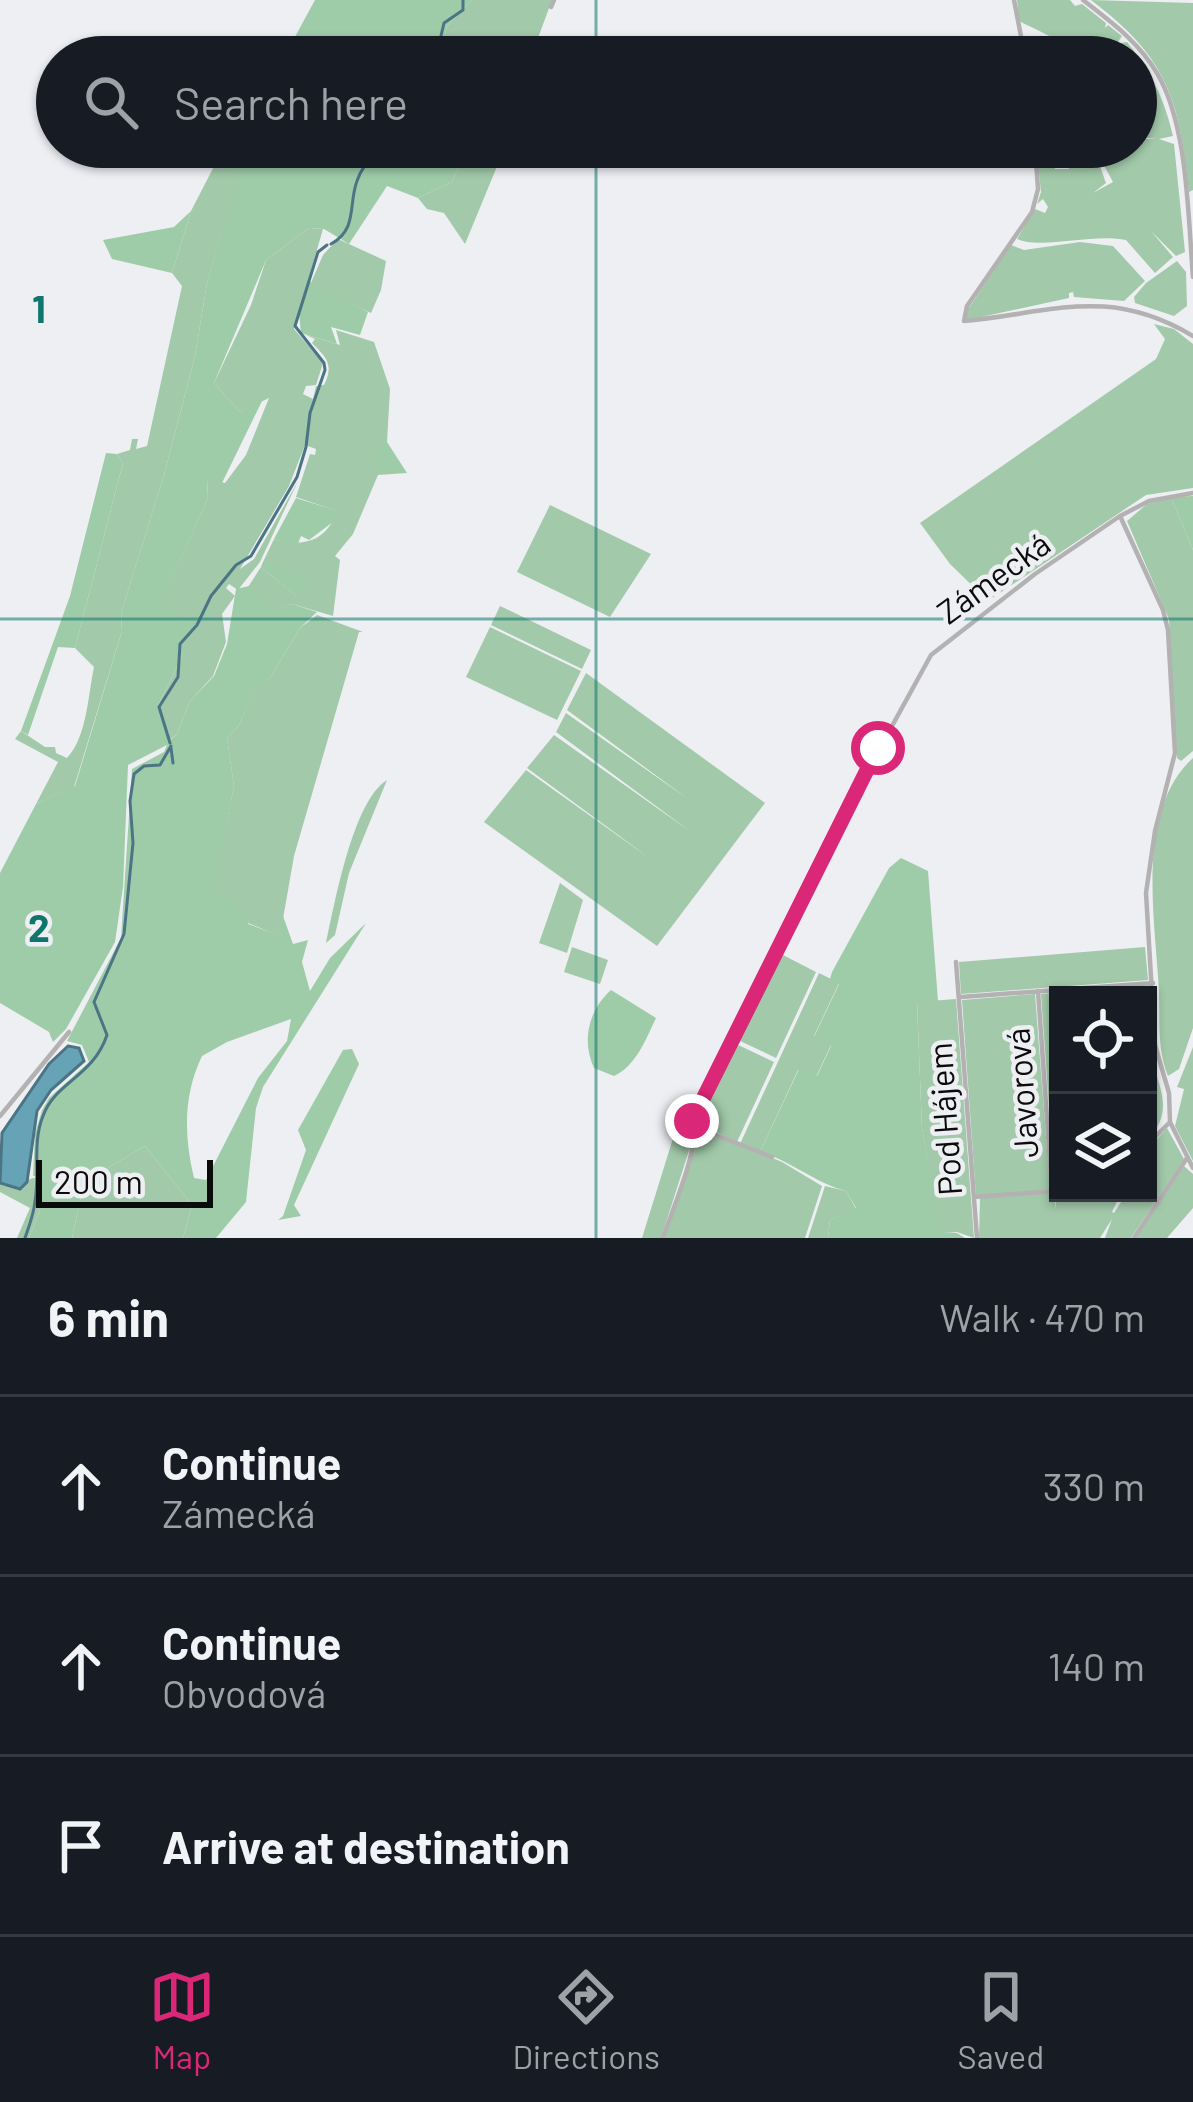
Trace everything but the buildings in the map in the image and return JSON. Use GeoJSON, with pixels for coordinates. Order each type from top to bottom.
{"type":"FeatureCollection","features":[{"type":"Feature","properties":{"kind":"street"},"geometry":{"type":"LineString","coordinates":[[1014,0],[1021,36]]}},
{"type":"Feature","properties":{"kind":"street"},"geometry":{"type":"LineString","coordinates":[[1084,0],[1129,36]]}},
{"type":"Feature","properties":{"kind":"street"},"geometry":{"type":"LineString","coordinates":[[1157,77],[1166,90],[1178,139],[1193,278]]}},
{"type":"Feature","properties":{"kind":"street"},"geometry":{"type":"LineString","coordinates":[[1036,168],[1038,189],[1032,212],[991,267],[963,314],[964,321],[1069,304],[1118,308],[1193,336]]}},
{"type":"Feature","properties":{"kind":"street","name":"Zámecká"},"geometry":{"type":"LineString","coordinates":[[663,1238],[694,1144],[692,1121],[830,838],[931,655],[1035,574],[1120,516],[1149,501],[1193,493]]}},
{"type":"Feature","properties":{"kind":"street"},"geometry":{"type":"LineString","coordinates":[[1120,516],[1163,610],[1169,650],[1174,752],[1147,878],[1155,1045],[1170,1122],[1193,1168]]}},
{"type":"Feature","properties":{"kind":"street","name":"Pod Hájem"},"geometry":{"type":"LineString","coordinates":[[956,962],[976,1238]]}},
{"type":"Feature","properties":{"kind":"street","name":"Pod Hájem"},"geometry":{"type":"LineString","coordinates":[[1117,986],[1153,983]]}},
{"type":"Feature","properties":{"kind":"street","name":"Pod Hájem"},"geometry":{"type":"LineString","coordinates":[[959,997],[1049,990]]}},
{"type":"Feature","properties":{"kind":"street","name":"Javorová"},"geometry":{"type":"LineString","coordinates":[[1038,991],[1049,1120]]}},
{"type":"Feature","properties":{"kind":"street"},"geometry":{"type":"LineString","coordinates":[[0,1116],[69,1033]]}},
{"type":"Feature","properties":{"kind":"street"},"geometry":{"type":"LineString","coordinates":[[1157,1135],[1170,1122]]}},
{"type":"Feature","properties":{"kind":"street"},"geometry":{"type":"LineString","coordinates":[[696,1127],[772,1157]]}},
{"type":"Feature","properties":{"kind":"street"},"geometry":{"type":"LineString","coordinates":[[1134,1238],[1187,1159]]}},
{"type":"Feature","properties":{"kind":"street"},"geometry":{"type":"LineString","coordinates":[[974,1197],[1049,1191]]}},
{"type":"Feature","properties":{"kind":"green space"},"geometry":{"type":"Polygon","coordinates":[[[315,0],[472,0],[447,26],[445,36],[295,36],[315,0]]]}},
{"type":"Feature","properties":{"kind":"green space"},"geometry":{"type":"Polygon","coordinates":[[[472,0],[552,0],[539,36],[445,36],[447,26],[472,0]]]}},
{"type":"Feature","properties":{"kind":"green space"},"geometry":{"type":"Polygon","coordinates":[[[1017,0],[1070,0],[1122,36],[1049,36],[1019,21],[1017,0]]]}},
{"type":"Feature","properties":{"kind":"green space"},"geometry":{"type":"Polygon","coordinates":[[[1091,0],[1193,3],[1193,190],[1189,192],[1174,105],[1157,68],[1157,36],[1132,36],[1091,0]]]}},
{"type":"Feature","properties":{"kind":"green space"},"geometry":{"type":"Polygon","coordinates":[[[1157,90],[1173,136],[1159,139],[1174,144],[1185,252],[1176,256],[1151,231],[1173,257],[1155,273],[1126,240],[1039,243],[1017,239],[1035,209],[1045,213],[1048,207],[1043,199],[1037,204],[1038,168],[1101,168],[1106,183],[1093,193],[1113,182],[1105,168],[1157,168],[1157,90]]]}},
{"type":"Feature","properties":{"kind":"green space"},"geometry":{"type":"Polygon","coordinates":[[[213,168],[235,168],[238,177],[207,283],[195,356],[121,613],[122,631],[74,787],[36,804],[58,762],[15,739],[21,731],[67,758],[79,739],[94,667],[75,648],[123,463],[117,454],[130,450],[132,439],[138,439],[136,449],[147,446],[182,286],[172,273],[191,211],[213,168]]]}},
{"type":"Feature","properties":{"kind":"green space"},"geometry":{"type":"Polygon","coordinates":[[[234,168],[458,168],[452,182],[418,198],[387,186],[349,244],[324,229],[309,228],[266,260],[214,383],[240,412],[263,399],[222,483],[207,479],[208,498],[160,605],[198,626],[182,644],[183,655],[158,705],[168,742],[177,734],[190,701],[214,676],[227,644],[236,589],[249,586],[273,611],[292,604],[317,612],[300,628],[272,675],[256,689],[239,725],[227,738],[234,786],[214,888],[250,912],[248,924],[279,935],[283,916],[293,944],[308,940],[302,962],[310,991],[330,958],[366,923],[263,1087],[256,1108],[246,1202],[216,1238],[183,1238],[192,1205],[145,1146],[84,1182],[72,1238],[29,1238],[40,1210],[41,1177],[33,1176],[35,1134],[42,1110],[89,1062],[82,1045],[67,1041],[121,938],[132,769],[164,752],[167,745],[128,765],[123,887],[115,942],[66,1029],[53,1042],[49,1032],[0,1003],[0,873],[36,804],[75,786],[164,475],[195,356],[207,283],[237,177],[234,168]],[[291,1019],[202,1056],[187,1116],[194,1178],[206,1180],[258,1078],[287,1041],[291,1019]]]}},
{"type":"Feature","properties":{"kind":"green space"},"geometry":{"type":"Polygon","coordinates":[[[458,168],[496,168],[465,244],[444,213],[427,209],[418,198],[452,182],[458,168]]]}},
{"type":"Feature","properties":{"kind":"green space"},"geometry":{"type":"Polygon","coordinates":[[[191,211],[172,273],[112,259],[103,240],[174,227],[191,211]]]}},
{"type":"Feature","properties":{"kind":"green space"},"geometry":{"type":"Polygon","coordinates":[[[309,228],[323,229],[294,329],[323,363],[316,385],[306,386],[303,394],[313,399],[329,367],[312,343],[315,339],[304,334],[340,345],[336,330],[374,342],[390,389],[387,442],[378,442],[378,475],[353,534],[335,556],[340,560],[333,616],[292,604],[273,612],[248,587],[261,567],[296,596],[309,578],[263,562],[274,539],[313,540],[327,529],[337,511],[296,497],[310,454],[315,455],[316,449],[305,445],[289,486],[240,569],[254,559],[298,481],[260,562],[238,590],[229,584],[226,588],[235,596],[222,614],[226,642],[213,676],[190,701],[177,734],[167,742],[158,705],[183,655],[159,606],[208,498],[207,478],[225,483],[246,455],[269,398],[240,412],[214,383],[251,305],[266,260],[309,228]]]}},
{"type":"Feature","properties":{"kind":"green space"},"geometry":{"type":"Polygon","coordinates":[[[338,239],[386,261],[371,313],[310,285],[323,255],[338,239]]]}},
{"type":"Feature","properties":{"kind":"green space"},"geometry":{"type":"Polygon","coordinates":[[[1080,242],[1113,246],[1145,281],[1124,301],[1074,297],[1073,292],[1069,298],[967,320],[966,312],[1011,245],[1024,250],[1080,242]]]}},
{"type":"Feature","properties":{"kind":"green space"},"geometry":{"type":"Polygon","coordinates":[[[1177,261],[1186,272],[1187,306],[1174,316],[1135,303],[1134,297],[1146,283],[1177,261]]]}},
{"type":"Feature","properties":{"kind":"green space"},"geometry":{"type":"Polygon","coordinates":[[[308,281],[368,312],[360,335],[331,327],[337,344],[301,333],[299,313],[308,281]]]}},
{"type":"Feature","properties":{"kind":"green space"},"geometry":{"type":"Polygon","coordinates":[[[1154,324],[1174,329],[1193,344],[1193,488],[1146,495],[988,601],[950,564],[920,523],[1156,359],[1165,339],[1154,324]]]}},
{"type":"Feature","properties":{"kind":"green space"},"geometry":{"type":"Polygon","coordinates":[[[378,441],[387,442],[407,473],[378,475],[378,441]]]}},
{"type":"Feature","properties":{"kind":"green space"},"geometry":{"type":"Polygon","coordinates":[[[106,453],[117,454],[123,463],[75,648],[58,647],[28,735],[21,731],[70,596],[106,453]]]}},
{"type":"Feature","properties":{"kind":"green space"},"geometry":{"type":"Polygon","coordinates":[[[1193,496],[1193,550],[1171,497],[1193,496]]]}},
{"type":"Feature","properties":{"kind":"green space"},"geometry":{"type":"Polygon","coordinates":[[[1171,497],[1193,550],[1193,751],[1181,761],[1177,758],[1169,619],[1127,521],[1147,504],[1171,497]]]}},
{"type":"Feature","properties":{"kind":"green space"},"geometry":{"type":"Polygon","coordinates":[[[296,498],[338,511],[333,522],[309,540],[301,536],[297,546],[274,539],[296,498]]]}},
{"type":"Feature","properties":{"kind":"green space"},"geometry":{"type":"Polygon","coordinates":[[[550,505],[651,554],[610,617],[517,572],[550,505]]]}},
{"type":"Feature","properties":{"kind":"green space"},"geometry":{"type":"Polygon","coordinates":[[[263,562],[310,577],[297,597],[261,567],[263,562]]]}},
{"type":"Feature","properties":{"kind":"green space"},"geometry":{"type":"Polygon","coordinates":[[[500,606],[591,650],[582,669],[491,625],[500,606]]]}},
{"type":"Feature","properties":{"kind":"green space"},"geometry":{"type":"Polygon","coordinates":[[[317,615],[363,632],[359,632],[294,856],[280,936],[248,923],[249,912],[213,888],[234,786],[227,738],[239,725],[256,688],[272,675],[300,628],[317,615]]]}},
{"type":"Feature","properties":{"kind":"green space"},"geometry":{"type":"Polygon","coordinates":[[[490,627],[581,671],[557,720],[466,677],[490,627]]]}},
{"type":"Feature","properties":{"kind":"green space"},"geometry":{"type":"Polygon","coordinates":[[[586,673],[765,803],[657,946],[484,822],[526,770],[652,860],[527,768],[554,735],[691,832],[556,732],[566,713],[688,799],[567,710],[586,673]]]}},
{"type":"Feature","properties":{"kind":"green space"},"geometry":{"type":"Polygon","coordinates":[[[1193,758],[1193,1028],[1179,1069],[1168,1076],[1160,1035],[1153,870],[1162,807],[1174,781],[1193,758]]]}},
{"type":"Feature","properties":{"kind":"green space"},"geometry":{"type":"Polygon","coordinates":[[[387,780],[349,873],[335,935],[326,943],[355,830],[375,791],[387,780]]]}},
{"type":"Feature","properties":{"kind":"green space"},"geometry":{"type":"Polygon","coordinates":[[[901,858],[928,871],[938,1001],[917,1003],[922,1128],[941,1232],[965,1238],[828,1238],[830,1220],[856,1208],[846,1191],[760,1152],[799,1069],[817,1076],[831,1046],[814,1037],[839,984],[830,979],[832,972],[889,868],[901,858]]]}},
{"type":"Feature","properties":{"kind":"green space"},"geometry":{"type":"Polygon","coordinates":[[[560,883],[583,900],[567,953],[539,943],[560,883]]]}},
{"type":"Feature","properties":{"kind":"green space"},"geometry":{"type":"Polygon","coordinates":[[[572,947],[608,960],[600,984],[564,972],[572,947]]]}},
{"type":"Feature","properties":{"kind":"green space"},"geometry":{"type":"Polygon","coordinates":[[[1145,947],[1148,980],[961,994],[959,962],[1145,947]]]}},
{"type":"Feature","properties":{"kind":"green space"},"geometry":{"type":"Polygon","coordinates":[[[779,953],[816,972],[776,1058],[736,1039],[779,953]]]}},
{"type":"Feature","properties":{"kind":"green space"},"geometry":{"type":"Polygon","coordinates":[[[819,973],[839,983],[814,1036],[831,1045],[816,1077],[798,1070],[760,1152],[740,1144],[819,973]]]}},
{"type":"Feature","properties":{"kind":"green space"},"geometry":{"type":"Polygon","coordinates":[[[611,990],[656,1018],[634,1059],[614,1076],[594,1068],[588,1047],[593,1016],[611,990]]]}},
{"type":"Feature","properties":{"kind":"green space"},"geometry":{"type":"Polygon","coordinates":[[[1049,993],[1049,1106],[1041,994],[1049,993]]]}},
{"type":"Feature","properties":{"kind":"green space"},"geometry":{"type":"Polygon","coordinates":[[[1035,994],[1049,1190],[976,1196],[962,1000],[1035,994]]]}},
{"type":"Feature","properties":{"kind":"green space"},"geometry":{"type":"Polygon","coordinates":[[[956,999],[974,1238],[940,1233],[922,1128],[917,1002],[956,999]]]}},
{"type":"Feature","properties":{"kind":"green space"},"geometry":{"type":"Polygon","coordinates":[[[734,1043],[774,1062],[737,1142],[695,1122],[734,1043]]]}},
{"type":"Feature","properties":{"kind":"green space"},"geometry":{"type":"Polygon","coordinates":[[[1193,1047],[1193,1161],[1175,1126],[1184,1089],[1177,1087],[1193,1047]]]}},
{"type":"Feature","properties":{"kind":"green space"},"geometry":{"type":"Polygon","coordinates":[[[352,1049],[359,1064],[294,1205],[301,1216],[278,1220],[306,1150],[298,1130],[343,1050],[352,1049]]]}},
{"type":"Feature","properties":{"kind":"green space"},"geometry":{"type":"Polygon","coordinates":[[[1157,1075],[1163,1104],[1157,1127],[1157,1075]]]}},
{"type":"Feature","properties":{"kind":"green space"},"geometry":{"type":"Polygon","coordinates":[[[679,1119],[689,1123],[694,1135],[661,1238],[642,1238],[679,1119]]]}},
{"type":"Feature","properties":{"kind":"green space"},"geometry":{"type":"Polygon","coordinates":[[[1167,1128],[1184,1159],[1157,1199],[1157,1139],[1167,1128]]]}},
{"type":"Feature","properties":{"kind":"green space"},"geometry":{"type":"Polygon","coordinates":[[[706,1130],[782,1162],[822,1186],[805,1238],[665,1238],[699,1134],[706,1130]]]}},
{"type":"Feature","properties":{"kind":"green space"},"geometry":{"type":"Polygon","coordinates":[[[145,1146],[192,1205],[183,1238],[72,1238],[84,1182],[145,1146]]]}},
{"type":"Feature","properties":{"kind":"green space"},"geometry":{"type":"Polygon","coordinates":[[[1184,1166],[1193,1174],[1193,1208],[1167,1238],[1136,1238],[1184,1166]]]}},
{"type":"Feature","properties":{"kind":"green space"},"geometry":{"type":"Polygon","coordinates":[[[41,1176],[40,1210],[29,1238],[17,1238],[30,1208],[0,1192],[0,1183],[4,1186],[41,1176]]]}},
{"type":"Feature","properties":{"kind":"green space"},"geometry":{"type":"Polygon","coordinates":[[[825,1186],[846,1191],[856,1209],[830,1220],[828,1238],[808,1238],[825,1186]]]}},
{"type":"Feature","properties":{"kind":"green space"},"geometry":{"type":"Polygon","coordinates":[[[1049,1193],[1056,1209],[1056,1202],[1117,1202],[1114,1213],[1121,1202],[1155,1202],[1131,1238],[1105,1238],[1112,1219],[1100,1238],[979,1238],[980,1198],[1049,1193]]]}},
{"type":"Feature","properties":{"kind":"water"},"geometry":{"type":"Polygon","coordinates":[[[68,1046],[79,1048],[84,1061],[51,1090],[37,1111],[27,1182],[20,1189],[0,1183],[2,1133],[49,1064],[68,1046]]]}},
{"type":"Feature","properties":{"kind":"waterway"},"geometry":{"type":"LineString","coordinates":[[441,36],[444,23],[463,10],[463,0]]}},
{"type":"Feature","properties":{"kind":"waterway"},"geometry":{"type":"LineString","coordinates":[[331,244],[345,231],[364,168]]}},
{"type":"Feature","properties":{"kind":"waterway"},"geometry":{"type":"LineString","coordinates":[[170,743],[159,707],[178,677],[180,644],[236,565],[251,556],[297,477],[310,413],[325,370],[295,326],[318,252],[327,245]]}},
{"type":"Feature","properties":{"kind":"waterway"},"geometry":{"type":"LineString","coordinates":[[25,1238],[34,1206],[43,1116],[56,1095],[93,1061],[107,1035],[94,1002],[124,934],[134,774],[144,766],[160,765],[171,746]]}},
{"type":"Feature","properties":{"kind":"waterway"},"geometry":{"type":"LineString","coordinates":[[171,748],[173,763]]}},
{"type":"Feature","properties":{"kind":"route"},"geometry":{"type":"LineString","coordinates":[[692,1121],[878,748]]}}]}
